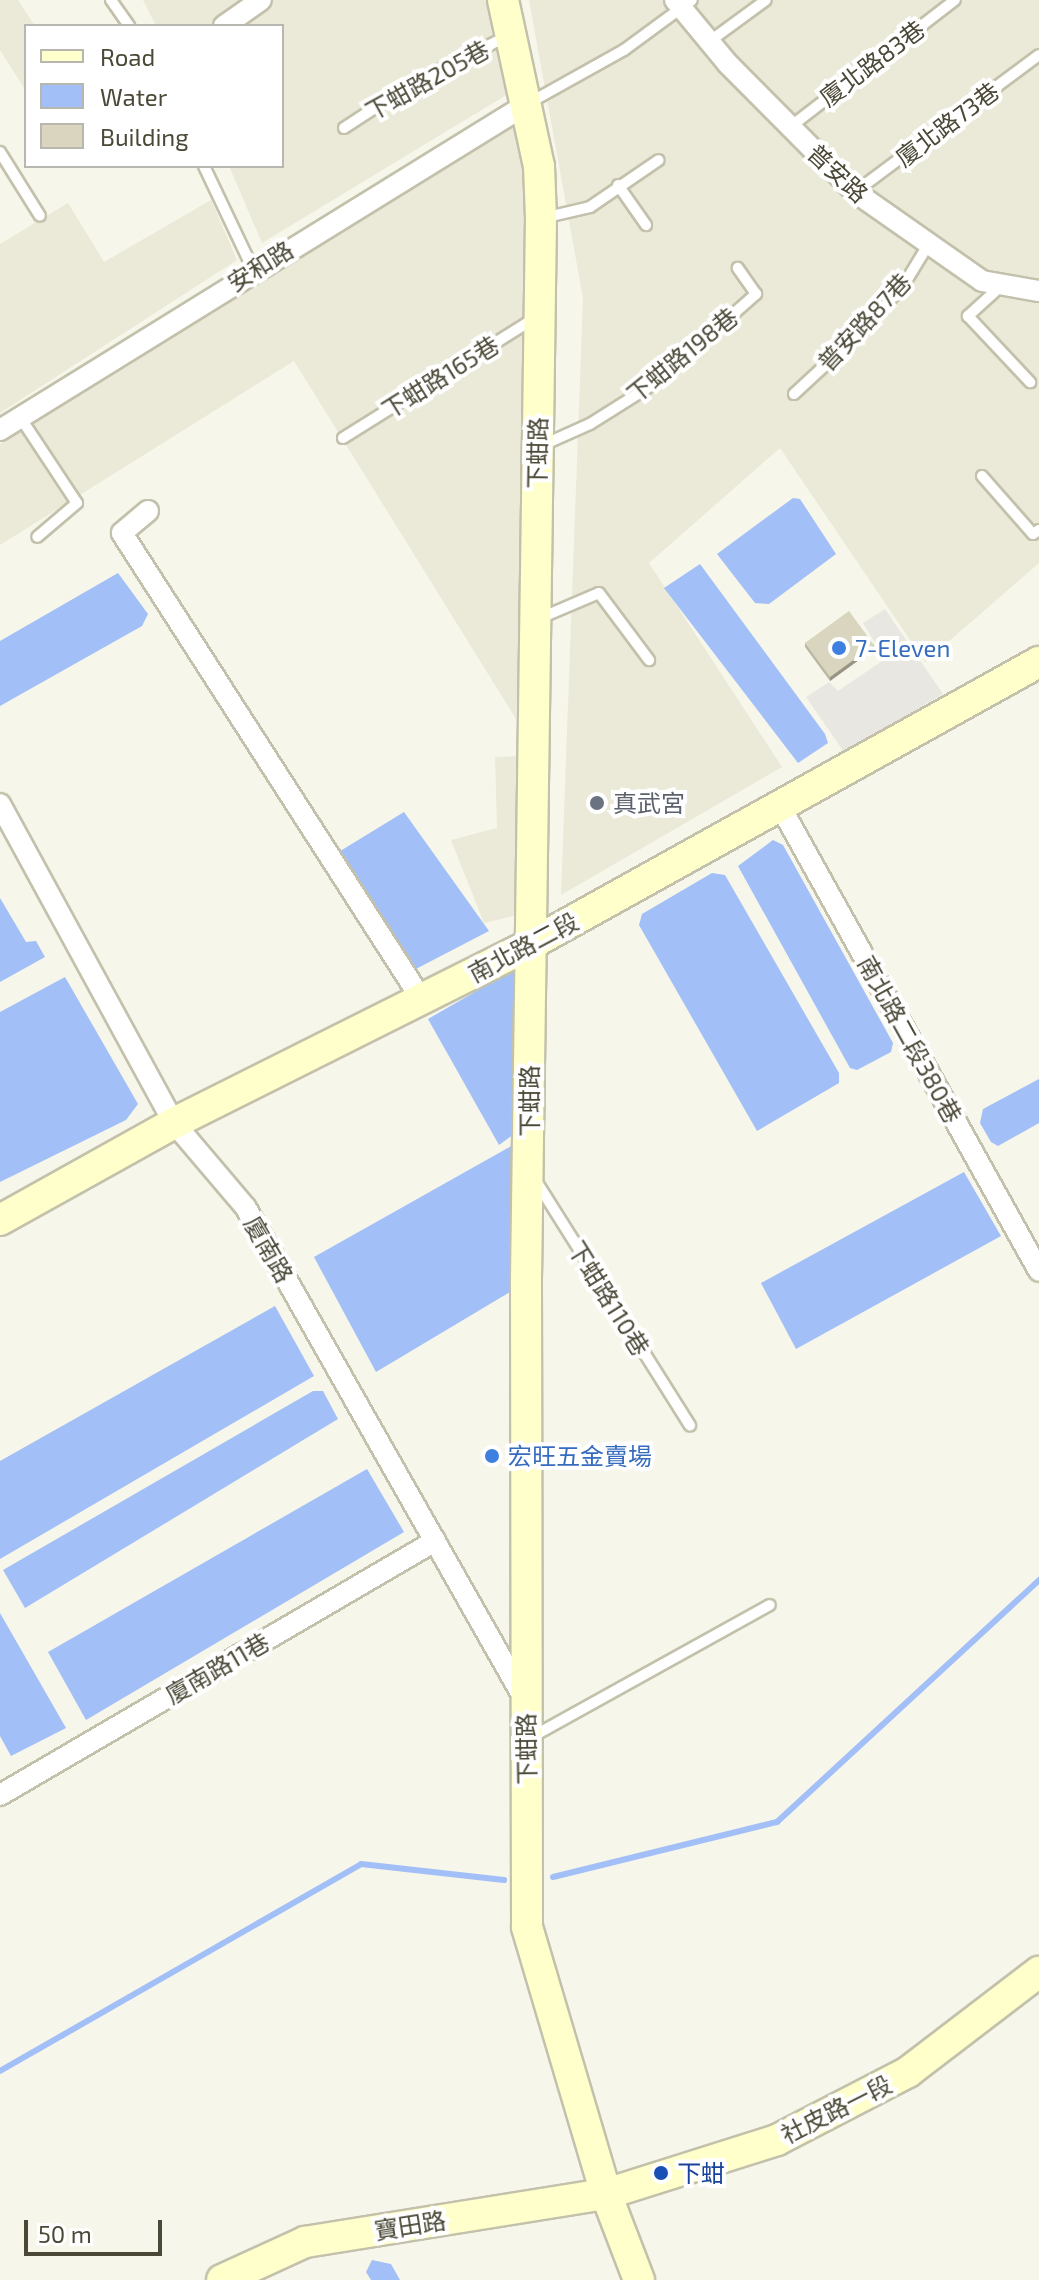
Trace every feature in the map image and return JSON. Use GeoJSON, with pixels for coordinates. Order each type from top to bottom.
{"type":"FeatureCollection","features":[{"type":"Feature","properties":{"kind":"main road","name":"下蚶路"},"geometry":{"type":"LineString","coordinates":[[503,0],[539,166],[541,218],[529,1169],[525,1702],[527,1927],[606,2194],[639,2280]]}},
{"type":"Feature","properties":{"kind":"main road","name":"南北路二段"},"geometry":{"type":"LineString","coordinates":[[0,1220],[174,1123],[531,944],[1039,662]]}},
{"type":"Feature","properties":{"kind":"main road","name":"社皮路一段"},"geometry":{"type":"LineString","coordinates":[[606,2194],[777,2140],[908,2072],[1039,1972]]}},
{"type":"Feature","properties":{"kind":"main road","name":"寶田路"},"geometry":{"type":"LineString","coordinates":[[222,2280],[305,2242],[606,2194]]}},
{"type":"Feature","properties":{"kind":"street"},"geometry":{"type":"LineString","coordinates":[[227,24],[261,0]]}},
{"type":"Feature","properties":{"kind":"street","name":"普安路"},"geometry":{"type":"LineString","coordinates":[[683,3],[710,41],[855,192],[982,281],[1039,291]]}},
{"type":"Feature","properties":{"kind":"street","name":"安和路"},"geometry":{"type":"LineString","coordinates":[[0,430],[253,269],[524,106]]}},
{"type":"Feature","properties":{"kind":"street"},"geometry":{"type":"LineString","coordinates":[[148,511],[122,533],[422,1000]]}},
{"type":"Feature","properties":{"kind":"street","name":"廈南路"},"geometry":{"type":"LineString","coordinates":[[0,804],[174,1123],[246,1208],[525,1702]]}},
{"type":"Feature","properties":{"kind":"street","name":"南北路二段380巷"},"geometry":{"type":"LineString","coordinates":[[780,806],[1039,1271]]}},
{"type":"Feature","properties":{"kind":"street","name":"廈南路11巷"},"geometry":{"type":"LineString","coordinates":[[0,1795],[435,1541]]}},
{"type":"Feature","properties":{"kind":"lane"},"geometry":{"type":"LineString","coordinates":[[111,0],[128,24]]}},
{"type":"Feature","properties":{"kind":"lane"},"geometry":{"type":"LineString","coordinates":[[710,41],[766,0]]}},
{"type":"Feature","properties":{"kind":"lane","name":"廈北路83巷"},"geometry":{"type":"LineString","coordinates":[[790,127],[955,0]]}},
{"type":"Feature","properties":{"kind":"lane"},"geometry":{"type":"LineString","coordinates":[[524,106],[624,50],[683,3]]}},
{"type":"Feature","properties":{"kind":"lane","name":"下蚶路205巷"},"geometry":{"type":"LineString","coordinates":[[344,128],[416,81],[511,34]]}},
{"type":"Feature","properties":{"kind":"lane","name":"廈北路73巷"},"geometry":{"type":"LineString","coordinates":[[855,192],[1039,55]]}},
{"type":"Feature","properties":{"kind":"lane"},"geometry":{"type":"LineString","coordinates":[[0,152],[40,216]]}},
{"type":"Feature","properties":{"kind":"lane"},"geometry":{"type":"LineString","coordinates":[[541,218],[590,207],[618,185],[659,160]]}},
{"type":"Feature","properties":{"kind":"lane"},"geometry":{"type":"LineString","coordinates":[[205,168],[253,269]]}},
{"type":"Feature","properties":{"kind":"lane"},"geometry":{"type":"LineString","coordinates":[[618,185],[646,225]]}},
{"type":"Feature","properties":{"kind":"lane","name":"普安路87巷"},"geometry":{"type":"LineString","coordinates":[[794,394],[862,331],[905,283],[928,245]]}},
{"type":"Feature","properties":{"kind":"lane","name":"下蚶路198巷"},"geometry":{"type":"LineString","coordinates":[[537,448],[590,424],[655,383],[756,294],[738,268]]}},
{"type":"Feature","properties":{"kind":"lane"},"geometry":{"type":"LineString","coordinates":[[1003,285],[968,316],[1030,382]]}},
{"type":"Feature","properties":{"kind":"lane","name":"下蚶路165巷"},"geometry":{"type":"LineString","coordinates":[[343,438],[538,316]]}},
{"type":"Feature","properties":{"kind":"lane"},"geometry":{"type":"LineString","coordinates":[[20,417],[77,503],[37,537]]}},
{"type":"Feature","properties":{"kind":"lane"},"geometry":{"type":"LineString","coordinates":[[982,476],[1033,534],[1039,530]]}},
{"type":"Feature","properties":{"kind":"lane"},"geometry":{"type":"LineString","coordinates":[[535,620],[599,593],[649,660]]}},
{"type":"Feature","properties":{"kind":"lane","name":"下蚶路110巷"},"geometry":{"type":"LineString","coordinates":[[529,1169],[690,1426]]}},
{"type":"Feature","properties":{"kind":"lane"},"geometry":{"type":"LineString","coordinates":[[526,1741],[770,1605]]}},
{"type":"Feature","properties":{"kind":"shaded area"},"geometry":{"type":"Polygon","coordinates":[[[0,0],[18,0],[34,24],[24,24],[24,88],[0,50],[0,0]]]}},
{"type":"Feature","properties":{"kind":"shaded area"},"geometry":{"type":"Polygon","coordinates":[[[143,0],[497,0],[518,88],[262,243],[230,168],[284,168],[284,24],[155,24],[143,0]]]}},
{"type":"Feature","properties":{"kind":"shaded area"},"geometry":{"type":"Polygon","coordinates":[[[529,0],[1039,0],[1039,563],[925,662],[780,448],[649,563],[782,767],[561,895],[583,298],[529,0]]]}},
{"type":"Feature","properties":{"kind":"shaded area"},"geometry":{"type":"Polygon","coordinates":[[[524,119],[535,203],[521,727],[294,361],[0,545],[0,444],[524,119]]]}},
{"type":"Feature","properties":{"kind":"shaded area"},"geometry":{"type":"Polygon","coordinates":[[[211,200],[237,260],[0,413],[0,244],[68,203],[104,262],[211,200]]]}},
{"type":"Feature","properties":{"kind":"shaded area"},"geometry":{"type":"Polygon","coordinates":[[[885,609],[943,694],[844,752],[806,697],[829,682],[838,691],[885,659],[863,623],[885,609]]]}},
{"type":"Feature","properties":{"kind":"shaded area"},"geometry":{"type":"Polygon","coordinates":[[[524,756],[526,913],[484,923],[451,840],[497,828],[495,757],[524,756]]]}},
{"type":"Feature","properties":{"kind":"water"},"geometry":{"type":"Polygon","coordinates":[[[793,498],[800,499],[836,554],[769,604],[755,603],[717,554],[793,498]]]}},
{"type":"Feature","properties":{"kind":"water"},"geometry":{"type":"Polygon","coordinates":[[[700,564],[825,734],[828,743],[798,763],[664,588],[700,564]]]}},
{"type":"Feature","properties":{"kind":"water"},"geometry":{"type":"Polygon","coordinates":[[[118,573],[148,614],[142,626],[0,706],[0,641],[118,573]]]}},
{"type":"Feature","properties":{"kind":"water"},"geometry":{"type":"Polygon","coordinates":[[[404,812],[489,931],[412,971],[337,853],[404,812]]]}},
{"type":"Feature","properties":{"kind":"water"},"geometry":{"type":"Polygon","coordinates":[[[773,840],[783,845],[893,1043],[891,1052],[857,1070],[850,1068],[738,866],[773,840]]]}},
{"type":"Feature","properties":{"kind":"water"},"geometry":{"type":"Polygon","coordinates":[[[712,873],[725,875],[839,1073],[839,1083],[757,1131],[639,925],[642,914],[712,873]]]}},
{"type":"Feature","properties":{"kind":"water"},"geometry":{"type":"Polygon","coordinates":[[[0,898],[26,942],[36,941],[45,957],[0,982],[0,898]]]}},
{"type":"Feature","properties":{"kind":"water"},"geometry":{"type":"Polygon","coordinates":[[[515,969],[514,1134],[499,1145],[428,1019],[515,969]]]}},
{"type":"Feature","properties":{"kind":"water"},"geometry":{"type":"Polygon","coordinates":[[[65,977],[138,1104],[126,1120],[0,1182],[0,1012],[65,977]]]}},
{"type":"Feature","properties":{"kind":"water"},"geometry":{"type":"Polygon","coordinates":[[[1039,1079],[1039,1123],[998,1146],[991,1142],[980,1123],[983,1109],[1039,1079]]]}},
{"type":"Feature","properties":{"kind":"water"},"geometry":{"type":"Polygon","coordinates":[[[513,1145],[510,1292],[376,1372],[314,1257],[513,1145]]]}},
{"type":"Feature","properties":{"kind":"water"},"geometry":{"type":"Polygon","coordinates":[[[964,1172],[1001,1236],[796,1349],[761,1283],[964,1172]]]}},
{"type":"Feature","properties":{"kind":"water"},"geometry":{"type":"Polygon","coordinates":[[[275,1306],[314,1376],[0,1559],[0,1461],[275,1306]]]}},
{"type":"Feature","properties":{"kind":"water"},"geometry":{"type":"Polygon","coordinates":[[[313,1391],[323,1391],[338,1419],[25,1608],[3,1570],[313,1391]]]}},
{"type":"Feature","properties":{"kind":"water"},"geometry":{"type":"Polygon","coordinates":[[[367,1469],[404,1532],[86,1720],[48,1652],[367,1469]]]}},
{"type":"Feature","properties":{"kind":"water"},"geometry":{"type":"Polygon","coordinates":[[[0,1613],[66,1728],[11,1756],[0,1736],[0,1613]]]}},
{"type":"Feature","properties":{"kind":"water"},"geometry":{"type":"Polygon","coordinates":[[[372,2260],[391,2264],[400,2280],[371,2280],[366,2272],[372,2260]]]}},
{"type":"Feature","properties":{"kind":"building","name":"7-Eleven"},"geometry":{"type":"Polygon","coordinates":[[[849,611],[874,645],[830,677],[805,643],[849,611]]]}},
{"type":"Feature","properties":{"kind":"waterway"},"geometry":{"type":"LineString","coordinates":[[553,1877],[777,1822],[1039,1580]]}},
{"type":"Feature","properties":{"kind":"waterway"},"geometry":{"type":"LineString","coordinates":[[0,2071],[361,1864],[504,1880]]}},
{"type":"Feature","properties":{"kind":"place","name":"7-Eleven"},"geometry":{"type":"Point","coordinates":[839,648]}},
{"type":"Feature","properties":{"kind":"place","name":"真武宮"},"geometry":{"type":"Point","coordinates":[597,803]}},
{"type":"Feature","properties":{"kind":"place","name":"宏旺五金賣場"},"geometry":{"type":"Point","coordinates":[492,1456]}},
{"type":"Feature","properties":{"kind":"place","name":"下蚶"},"geometry":{"type":"Point","coordinates":[661,2173]}}]}
